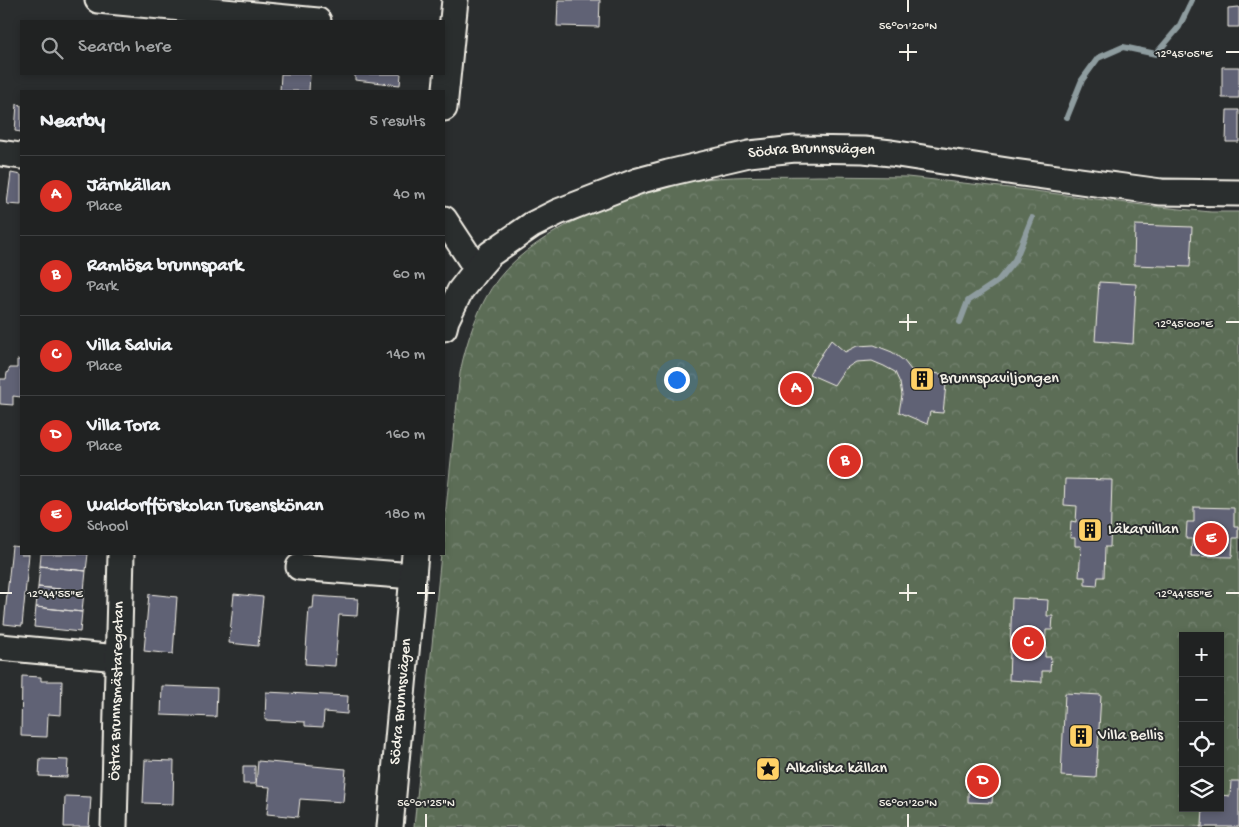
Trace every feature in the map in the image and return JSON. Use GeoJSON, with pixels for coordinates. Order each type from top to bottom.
{"type":"FeatureCollection","features":[{"type":"Feature","properties":{"kind":"street"},"geometry":{"type":"LineString","coordinates":[[98,0],[308,20]]}},
{"type":"Feature","properties":{"kind":"street"},"geometry":{"type":"LineString","coordinates":[[445,90],[447,34],[455,0]]}},
{"type":"Feature","properties":{"kind":"street","name":"Södra Brunnsvägen"},"geometry":{"type":"LineString","coordinates":[[445,324],[460,292],[476,269],[490,254],[532,225],[558,212],[638,181],[772,150],[864,150],[1161,192],[1239,193]]}},
{"type":"Feature","properties":{"kind":"street"},"geometry":{"type":"LineString","coordinates":[[0,153],[20,156]]}},
{"type":"Feature","properties":{"kind":"street"},"geometry":{"type":"LineString","coordinates":[[445,221],[476,269]]}},
{"type":"Feature","properties":{"kind":"street","name":"Östra Brunnsmästaregatan"},"geometry":{"type":"LineString","coordinates":[[114,827],[121,555]]}},
{"type":"Feature","properties":{"kind":"street","name":"Södra Brunnsvägen"},"geometry":{"type":"LineString","coordinates":[[299,567],[414,565],[390,827]]}},
{"type":"Feature","properties":{"kind":"street"},"geometry":{"type":"LineString","coordinates":[[0,647],[118,658]]}},
{"type":"Feature","properties":{"kind":"green space"},"geometry":{"type":"Polygon","coordinates":[[[805,176],[907,177],[1150,206],[1211,212],[1239,212],[1239,827],[414,827],[441,555],[445,555],[445,518],[460,373],[479,311],[498,279],[516,260],[538,242],[564,226],[622,200],[652,190],[680,183],[719,178],[805,176]]]}},
{"type":"Feature","properties":{"kind":"building"},"geometry":{"type":"Polygon","coordinates":[[[558,0],[600,0],[599,27],[557,26],[558,0]]]}},
{"type":"Feature","properties":{"kind":"building"},"geometry":{"type":"Polygon","coordinates":[[[1239,7],[1239,27],[1228,27],[1228,8],[1239,7]]]}},
{"type":"Feature","properties":{"kind":"building"},"geometry":{"type":"Polygon","coordinates":[[[1222,67],[1239,67],[1239,98],[1222,98],[1222,67]]]}},
{"type":"Feature","properties":{"kind":"building"},"geometry":{"type":"Polygon","coordinates":[[[281,75],[310,75],[309,90],[280,90],[281,75]]]}},
{"type":"Feature","properties":{"kind":"building"},"geometry":{"type":"Polygon","coordinates":[[[355,75],[401,75],[400,85],[355,80],[355,75]]]}},
{"type":"Feature","properties":{"kind":"building"},"geometry":{"type":"Polygon","coordinates":[[[17,104],[20,105],[20,132],[15,131],[17,104]]]}},
{"type":"Feature","properties":{"kind":"building"},"geometry":{"type":"Polygon","coordinates":[[[1227,110],[1239,110],[1239,142],[1226,142],[1227,110]]]}},
{"type":"Feature","properties":{"kind":"building"},"geometry":{"type":"Polygon","coordinates":[[[11,173],[20,175],[20,205],[7,204],[11,173]]]}},
{"type":"Feature","properties":{"kind":"building"},"geometry":{"type":"Polygon","coordinates":[[[1135,225],[1192,227],[1190,267],[1134,265],[1135,225]]]}},
{"type":"Feature","properties":{"kind":"building"},"geometry":{"type":"Polygon","coordinates":[[[1099,282],[1136,284],[1133,344],[1095,341],[1099,282]]]}},
{"type":"Feature","properties":{"kind":"building","name":"Brunnspaviljongen"},"geometry":{"type":"Polygon","coordinates":[[[831,340],[845,352],[857,346],[874,345],[892,352],[904,361],[911,370],[947,375],[943,413],[930,412],[927,424],[899,412],[902,395],[900,383],[895,372],[872,361],[856,362],[851,365],[844,370],[834,385],[809,374],[831,340]]]}},
{"type":"Feature","properties":{"kind":"building"},"geometry":{"type":"Polygon","coordinates":[[[17,360],[20,360],[20,397],[13,396],[13,405],[0,404],[0,379],[6,379],[10,368],[17,368],[17,360]]]}},
{"type":"Feature","properties":{"kind":"building","name":"Läkarvillan"},"geometry":{"type":"Polygon","coordinates":[[[1065,479],[1112,480],[1110,547],[1105,547],[1104,577],[1098,577],[1097,586],[1085,585],[1085,577],[1079,577],[1081,546],[1075,546],[1075,538],[1070,538],[1071,521],[1076,522],[1077,506],[1064,505],[1065,479]]]}},
{"type":"Feature","properties":{"kind":"building"},"geometry":{"type":"Polygon","coordinates":[[[1194,507],[1234,508],[1234,526],[1238,526],[1238,538],[1233,538],[1232,557],[1191,556],[1192,539],[1186,539],[1187,522],[1194,522],[1194,507]]]}},
{"type":"Feature","properties":{"kind":"building"},"geometry":{"type":"Polygon","coordinates":[[[12,546],[20,547],[20,555],[29,555],[22,626],[4,624],[12,546]]]}},
{"type":"Feature","properties":{"kind":"building"},"geometry":{"type":"Polygon","coordinates":[[[41,555],[88,555],[86,571],[40,566],[41,555]]]}},
{"type":"Feature","properties":{"kind":"building"},"geometry":{"type":"Polygon","coordinates":[[[40,566],[86,571],[84,591],[38,587],[40,566]]]}},
{"type":"Feature","properties":{"kind":"building"},"geometry":{"type":"Polygon","coordinates":[[[38,587],[84,591],[82,612],[36,607],[38,587]]]}},
{"type":"Feature","properties":{"kind":"building"},"geometry":{"type":"Polygon","coordinates":[[[149,594],[177,597],[173,654],[144,651],[149,594]]]}},
{"type":"Feature","properties":{"kind":"building"},"geometry":{"type":"Polygon","coordinates":[[[234,594],[263,597],[258,646],[229,643],[234,594]]]}},
{"type":"Feature","properties":{"kind":"building"},"geometry":{"type":"Polygon","coordinates":[[[314,596],[358,599],[357,616],[339,615],[335,666],[305,664],[309,608],[313,608],[314,596]]]}},
{"type":"Feature","properties":{"kind":"building"},"geometry":{"type":"Polygon","coordinates":[[[1012,598],[1048,600],[1047,616],[1053,616],[1052,630],[1046,630],[1045,657],[1051,657],[1050,671],[1042,671],[1042,682],[1009,680],[1012,598]]]}},
{"type":"Feature","properties":{"kind":"building"},"geometry":{"type":"Polygon","coordinates":[[[36,607],[82,612],[80,632],[34,627],[36,607]]]}},
{"type":"Feature","properties":{"kind":"building"},"geometry":{"type":"Polygon","coordinates":[[[22,676],[41,677],[41,681],[62,681],[61,715],[48,714],[47,737],[21,736],[22,676]]]}},
{"type":"Feature","properties":{"kind":"building"},"geometry":{"type":"Polygon","coordinates":[[[162,686],[217,688],[216,717],[161,715],[162,686]]]}},
{"type":"Feature","properties":{"kind":"building"},"geometry":{"type":"Polygon","coordinates":[[[266,692],[348,696],[347,714],[324,712],[323,727],[305,726],[305,722],[265,720],[266,692]]]}},
{"type":"Feature","properties":{"kind":"building","name":"Villa Bellis"},"geometry":{"type":"Polygon","coordinates":[[[1065,693],[1101,695],[1096,778],[1061,776],[1065,693]]]}},
{"type":"Feature","properties":{"kind":"building"},"geometry":{"type":"Polygon","coordinates":[[[40,759],[68,760],[67,777],[39,776],[40,759]]]}},
{"type":"Feature","properties":{"kind":"building"},"geometry":{"type":"Polygon","coordinates":[[[145,760],[174,761],[173,804],[143,803],[145,760]]]}},
{"type":"Feature","properties":{"kind":"building"},"geometry":{"type":"Polygon","coordinates":[[[258,761],[346,769],[343,802],[300,799],[298,817],[267,814],[270,787],[256,786],[258,761]]]}},
{"type":"Feature","properties":{"kind":"building"},"geometry":{"type":"Polygon","coordinates":[[[243,766],[255,766],[255,784],[243,784],[243,766]]]}},
{"type":"Feature","properties":{"kind":"building"},"geometry":{"type":"Polygon","coordinates":[[[974,769],[994,770],[992,803],[968,802],[968,792],[973,792],[974,769]]]}},
{"type":"Feature","properties":{"kind":"building"},"geometry":{"type":"Polygon","coordinates":[[[1231,781],[1239,781],[1239,827],[1200,827],[1202,826],[1203,812],[1224,812],[1224,795],[1230,796],[1231,781]]]}},
{"type":"Feature","properties":{"kind":"building"},"geometry":{"type":"Polygon","coordinates":[[[65,796],[91,797],[89,827],[64,827],[65,796]]]}},
{"type":"Feature","properties":{"kind":"waterway"},"geometry":{"type":"LineString","coordinates":[[1067,117],[1082,80],[1098,58],[1123,47],[1156,54],[1179,27],[1192,0]]}},
{"type":"Feature","properties":{"kind":"waterway"},"geometry":{"type":"LineString","coordinates":[[960,322],[968,301],[998,281],[1015,260],[1032,218]]}},
{"type":"Feature","properties":{"kind":"place","name":"Brunnspaviljongen"},"geometry":{"type":"Point","coordinates":[922,379]}},
{"type":"Feature","properties":{"kind":"place","name":"Järnkällan"},"geometry":{"type":"Point","coordinates":[796,389]}},
{"type":"Feature","properties":{"kind":"place","name":"Ramlösa brunnspark"},"geometry":{"type":"Point","coordinates":[845,461]}},
{"type":"Feature","properties":{"kind":"place","name":"Läkarvillan"},"geometry":{"type":"Point","coordinates":[1090,530]}},
{"type":"Feature","properties":{"kind":"place","name":"Waldorfförskolan Tusenskönan"},"geometry":{"type":"Point","coordinates":[1211,539]}},
{"type":"Feature","properties":{"kind":"place","name":"Villa Salvia"},"geometry":{"type":"Point","coordinates":[1028,643]}},
{"type":"Feature","properties":{"kind":"place","name":"Villa Bellis"},"geometry":{"type":"Point","coordinates":[1081,736]}},
{"type":"Feature","properties":{"kind":"place","name":"Alkaliska källan"},"geometry":{"type":"Point","coordinates":[768,769]}},
{"type":"Feature","properties":{"kind":"place","name":"Villa Tora"},"geometry":{"type":"Point","coordinates":[983,781]}}]}
